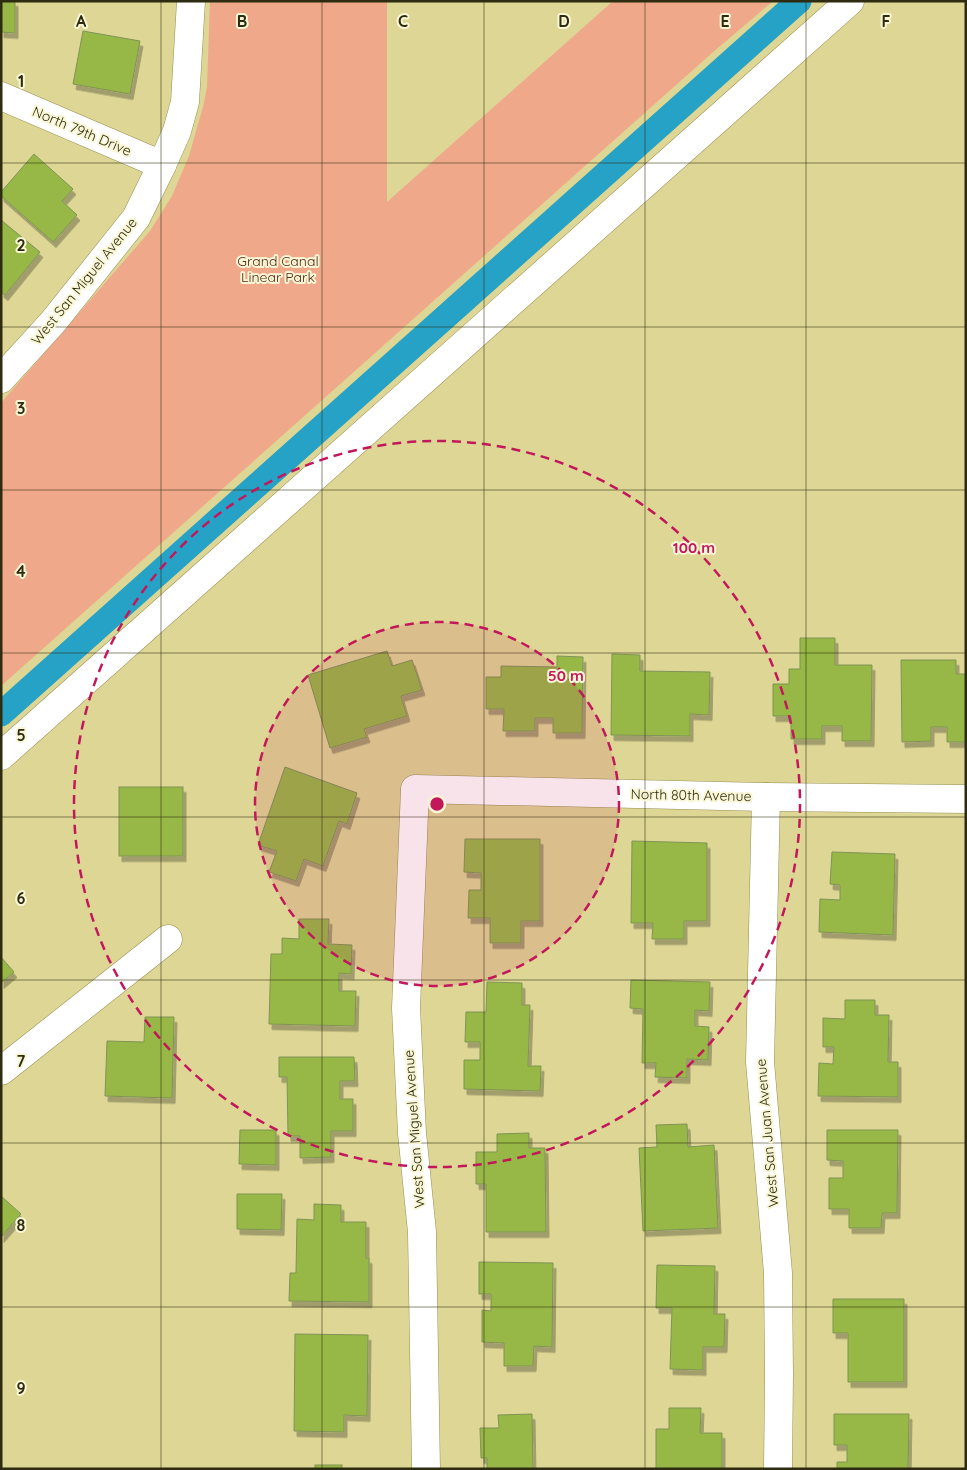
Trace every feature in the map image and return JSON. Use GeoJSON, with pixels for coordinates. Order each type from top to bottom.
{"type":"FeatureCollection","features":[{"type":"Feature","properties":{"kind":"street","name":"West San Miguel Avenue"},"geometry":{"type":"LineString","coordinates":[[1,379],[53,322],[136,218],[177,131],[185,102],[191,1]]}},
{"type":"Feature","properties":{"kind":"street"},"geometry":{"type":"LineString","coordinates":[[1,756],[850,1]]}},
{"type":"Feature","properties":{"kind":"street","name":"North 79th Drive"},"geometry":{"type":"LineString","coordinates":[[1,96],[162,165]]}},
{"type":"Feature","properties":{"kind":"street","name":"West San Miguel Avenue"},"geometry":{"type":"LineString","coordinates":[[416,789],[406,1008],[412,1133],[422,1232],[426,1469]]}},
{"type":"Feature","properties":{"kind":"street","name":"North 80th Avenue"},"geometry":{"type":"LineString","coordinates":[[416,789],[966,800]]}},
{"type":"Feature","properties":{"kind":"street","name":"West San Juan Avenue"},"geometry":{"type":"LineString","coordinates":[[766,797],[760,1062],[778,1273],[778,1469]]}},
{"type":"Feature","properties":{"kind":"street"},"geometry":{"type":"LineString","coordinates":[[1,1070],[168,939]]}},
{"type":"Feature","properties":{"kind":"green space","name":"Grand Canal Linear Park"},"geometry":{"type":"Polygon","coordinates":[[[210,1],[387,1],[387,202],[613,1],[773,1],[712,53],[1,686],[1,403],[150,231],[172,196],[189,156],[207,87],[210,1]]]}},
{"type":"Feature","properties":{"kind":"building"},"geometry":{"type":"Polygon","coordinates":[[[1,1],[15,1],[15,33],[1,32],[1,1]]]}},
{"type":"Feature","properties":{"kind":"building"},"geometry":{"type":"Polygon","coordinates":[[[83,31],[140,41],[130,94],[73,84],[83,31]]]}},
{"type":"Feature","properties":{"kind":"building"},"geometry":{"type":"Polygon","coordinates":[[[34,154],[73,189],[62,201],[77,215],[53,242],[1,196],[1,192],[34,154]]]}},
{"type":"Feature","properties":{"kind":"building"},"geometry":{"type":"Polygon","coordinates":[[[1,220],[40,252],[5,295],[1,292],[1,220]]]}},
{"type":"Feature","properties":{"kind":"building"},"geometry":{"type":"Polygon","coordinates":[[[800,638],[835,638],[835,665],[872,665],[871,741],[842,741],[842,726],[822,726],[822,739],[791,739],[791,716],[773,716],[773,684],[789,684],[789,669],[800,669],[800,638]]]}},
{"type":"Feature","properties":{"kind":"building"},"geometry":{"type":"Polygon","coordinates":[[[387,651],[392,666],[412,660],[422,690],[401,696],[407,716],[364,729],[367,737],[330,748],[308,675],[387,651]]]}},
{"type":"Feature","properties":{"kind":"building"},"geometry":{"type":"Polygon","coordinates":[[[612,654],[640,655],[640,671],[710,672],[709,715],[690,714],[690,736],[611,735],[612,654]]]}},
{"type":"Feature","properties":{"kind":"building"},"geometry":{"type":"Polygon","coordinates":[[[557,656],[583,657],[582,733],[553,733],[553,718],[535,718],[535,731],[503,731],[504,709],[486,709],[486,677],[501,677],[501,666],[557,667],[557,656]]]}},
{"type":"Feature","properties":{"kind":"building"},"geometry":{"type":"Polygon","coordinates":[[[901,660],[956,660],[956,674],[966,674],[966,742],[947,742],[947,727],[931,727],[931,741],[902,742],[901,660]]]}},
{"type":"Feature","properties":{"kind":"building"},"geometry":{"type":"Polygon","coordinates":[[[285,767],[357,793],[347,824],[339,821],[323,866],[304,859],[296,881],[269,872],[277,851],[258,845],[285,767]]]}},
{"type":"Feature","properties":{"kind":"building"},"geometry":{"type":"Polygon","coordinates":[[[119,787],[183,787],[183,856],[119,856],[119,787]]]}},
{"type":"Feature","properties":{"kind":"building"},"geometry":{"type":"Polygon","coordinates":[[[465,839],[540,839],[540,921],[521,921],[521,943],[490,943],[490,918],[468,918],[469,890],[481,890],[481,873],[464,872],[465,839]]]}},
{"type":"Feature","properties":{"kind":"building"},"geometry":{"type":"Polygon","coordinates":[[[632,841],[707,843],[707,921],[684,921],[684,939],[652,939],[653,923],[631,923],[632,841]]]}},
{"type":"Feature","properties":{"kind":"building"},"geometry":{"type":"Polygon","coordinates":[[[832,852],[895,854],[893,935],[819,932],[820,899],[840,900],[840,885],[830,884],[832,852]]]}},
{"type":"Feature","properties":{"kind":"building"},"geometry":{"type":"Polygon","coordinates":[[[299,919],[329,919],[328,944],[352,945],[351,974],[339,973],[339,991],[356,991],[355,1026],[269,1024],[271,954],[282,954],[282,938],[299,939],[299,919]]]}},
{"type":"Feature","properties":{"kind":"building"},"geometry":{"type":"Polygon","coordinates":[[[1,957],[14,972],[1,983],[1,957]]]}},
{"type":"Feature","properties":{"kind":"building"},"geometry":{"type":"Polygon","coordinates":[[[631,980],[710,982],[709,1011],[695,1010],[695,1026],[709,1027],[708,1060],[687,1059],[687,1078],[655,1077],[656,1063],[642,1063],[643,1009],[630,1008],[631,980]]]}},
{"type":"Feature","properties":{"kind":"building"},"geometry":{"type":"Polygon","coordinates":[[[487,982],[522,983],[522,1005],[530,1005],[528,1066],[541,1066],[540,1091],[464,1089],[464,1060],[480,1060],[480,1042],[465,1042],[466,1012],[486,1012],[487,982]]]}},
{"type":"Feature","properties":{"kind":"building"},"geometry":{"type":"Polygon","coordinates":[[[845,1000],[875,1000],[875,1015],[889,1015],[888,1062],[898,1062],[898,1097],[818,1096],[819,1063],[833,1064],[834,1047],[823,1047],[823,1018],[845,1019],[845,1000]]]}},
{"type":"Feature","properties":{"kind":"building"},"geometry":{"type":"Polygon","coordinates":[[[145,1017],[174,1017],[172,1098],[105,1096],[107,1041],[144,1042],[145,1017]]]}},
{"type":"Feature","properties":{"kind":"building"},"geometry":{"type":"Polygon","coordinates":[[[279,1057],[354,1057],[355,1081],[340,1081],[340,1099],[353,1099],[353,1131],[331,1131],[331,1157],[300,1158],[300,1136],[288,1136],[287,1077],[279,1077],[279,1057]]]}},
{"type":"Feature","properties":{"kind":"building"},"geometry":{"type":"Polygon","coordinates":[[[687,1124],[688,1147],[714,1145],[718,1228],[643,1231],[639,1148],[657,1147],[656,1125],[687,1124]]]}},
{"type":"Feature","properties":{"kind":"building"},"geometry":{"type":"Polygon","coordinates":[[[240,1130],[276,1130],[276,1165],[239,1164],[240,1130]]]}},
{"type":"Feature","properties":{"kind":"building"},"geometry":{"type":"Polygon","coordinates":[[[827,1130],[898,1130],[897,1213],[882,1213],[881,1228],[849,1228],[849,1209],[829,1209],[829,1178],[843,1178],[843,1161],[827,1160],[827,1130]]]}},
{"type":"Feature","properties":{"kind":"building"},"geometry":{"type":"Polygon","coordinates":[[[529,1133],[529,1148],[545,1148],[546,1232],[486,1232],[486,1184],[476,1184],[476,1152],[497,1152],[497,1134],[529,1133]]]}},
{"type":"Feature","properties":{"kind":"building"},"geometry":{"type":"Polygon","coordinates":[[[237,1194],[282,1194],[281,1230],[237,1229],[237,1194]]]}},
{"type":"Feature","properties":{"kind":"building"},"geometry":{"type":"Polygon","coordinates":[[[1,1196],[21,1214],[1,1237],[1,1196]]]}},
{"type":"Feature","properties":{"kind":"building"},"geometry":{"type":"Polygon","coordinates":[[[314,1204],[341,1205],[341,1222],[366,1222],[366,1258],[369,1258],[369,1302],[289,1301],[290,1273],[296,1273],[297,1219],[314,1220],[314,1204]]]}},
{"type":"Feature","properties":{"kind":"building"},"geometry":{"type":"Polygon","coordinates":[[[479,1262],[553,1263],[552,1347],[534,1346],[533,1366],[504,1366],[504,1343],[482,1342],[482,1310],[491,1311],[491,1294],[479,1294],[479,1262]]]}},
{"type":"Feature","properties":{"kind":"building"},"geometry":{"type":"Polygon","coordinates":[[[657,1265],[715,1266],[714,1314],[725,1314],[724,1347],[703,1347],[703,1370],[670,1369],[672,1308],[656,1308],[657,1265]]]}},
{"type":"Feature","properties":{"kind":"building"},"geometry":{"type":"Polygon","coordinates":[[[833,1299],[904,1299],[904,1382],[848,1382],[848,1333],[833,1333],[833,1299]]]}},
{"type":"Feature","properties":{"kind":"building"},"geometry":{"type":"Polygon","coordinates":[[[295,1334],[368,1335],[367,1416],[344,1415],[344,1432],[294,1431],[295,1334]]]}},
{"type":"Feature","properties":{"kind":"building"},"geometry":{"type":"Polygon","coordinates":[[[669,1408],[701,1408],[700,1433],[722,1433],[722,1469],[656,1469],[656,1429],[669,1429],[669,1408]]]}},
{"type":"Feature","properties":{"kind":"building"},"geometry":{"type":"Polygon","coordinates":[[[532,1414],[533,1469],[487,1469],[487,1458],[481,1458],[480,1428],[499,1428],[498,1415],[532,1414]]]}},
{"type":"Feature","properties":{"kind":"building"},"geometry":{"type":"Polygon","coordinates":[[[834,1414],[909,1414],[908,1469],[837,1469],[837,1462],[847,1462],[847,1445],[834,1445],[834,1414]]]}},
{"type":"Feature","properties":{"kind":"building"},"geometry":{"type":"Polygon","coordinates":[[[315,1465],[342,1465],[342,1469],[315,1469],[315,1465]]]}},
{"type":"Feature","properties":{"kind":"waterway"},"geometry":{"type":"LineString","coordinates":[[1,714],[799,1]]}}]}
